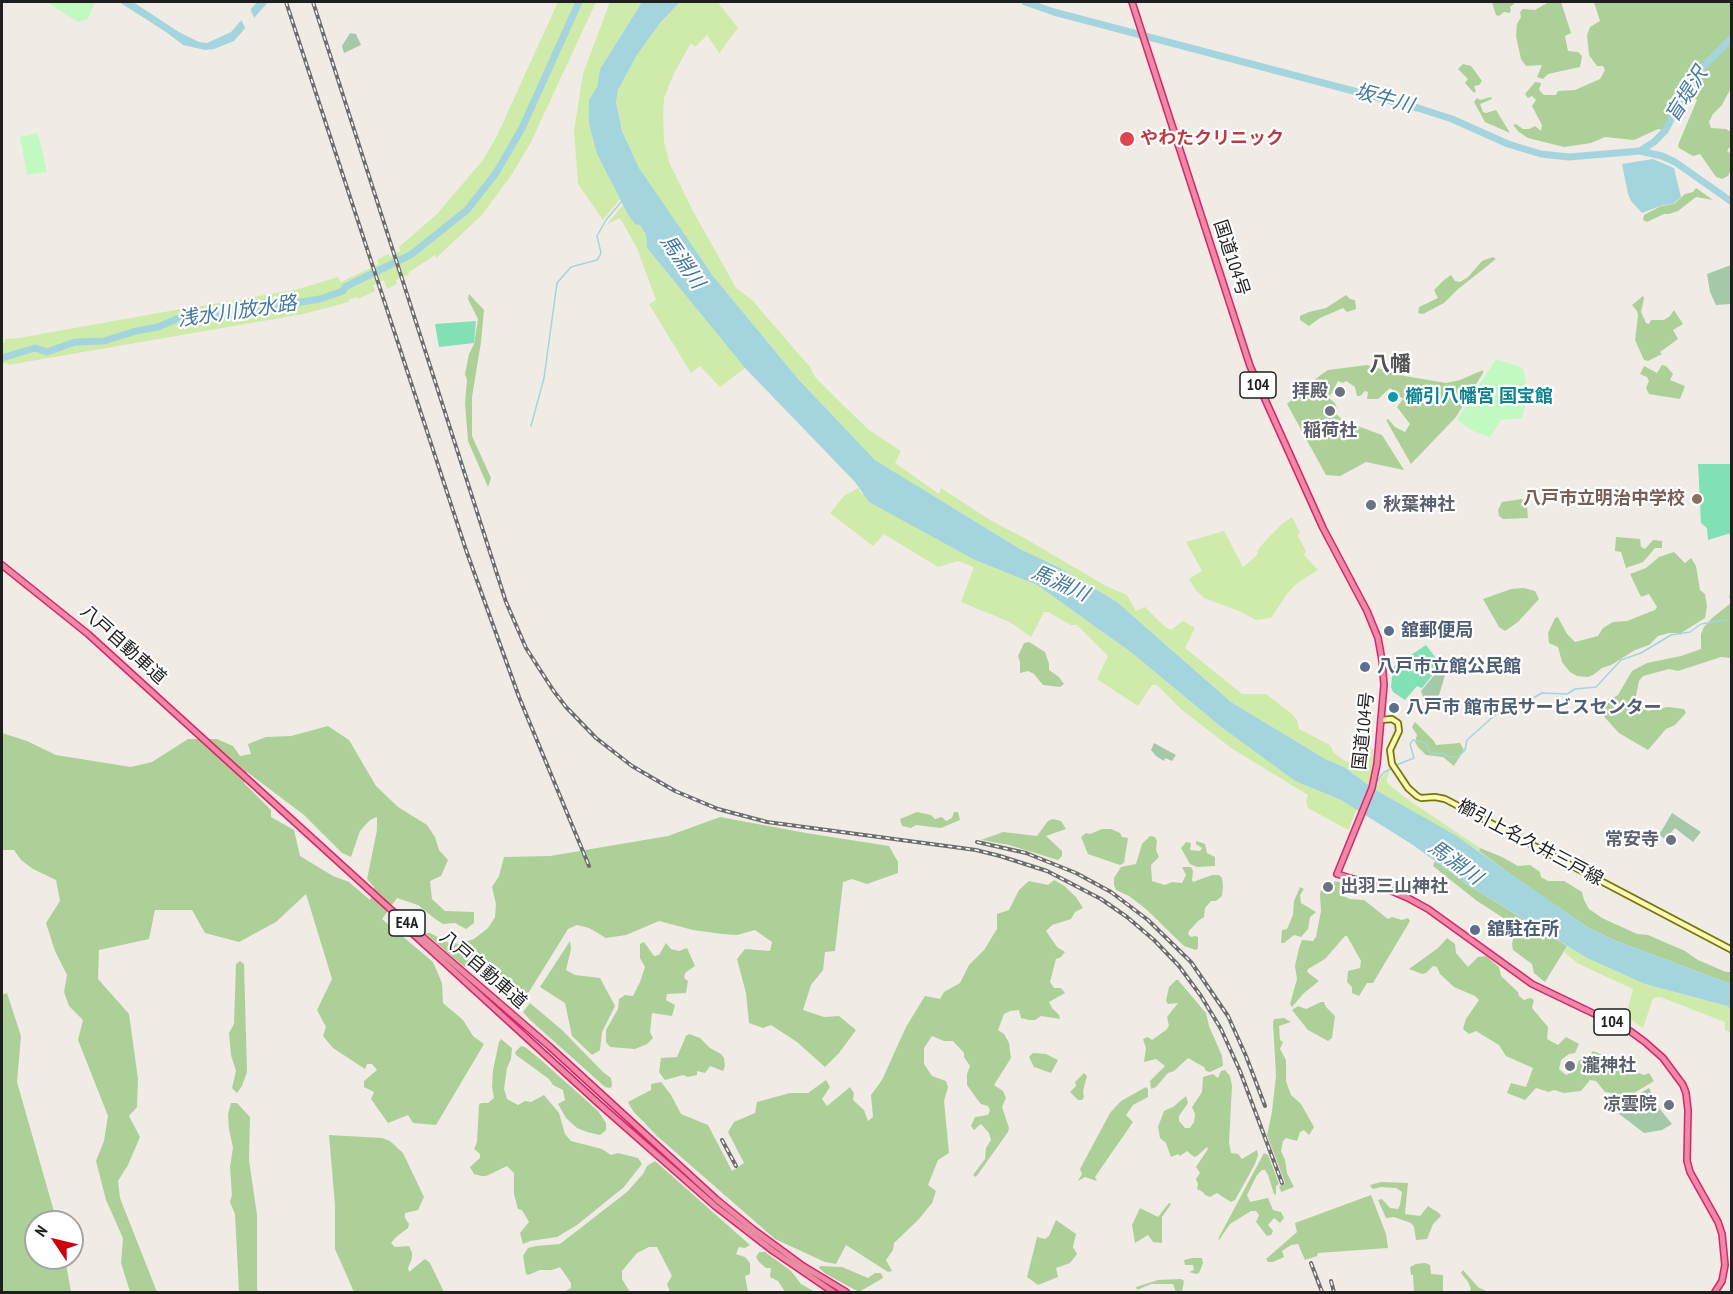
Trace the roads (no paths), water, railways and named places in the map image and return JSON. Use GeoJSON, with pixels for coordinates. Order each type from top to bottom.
{"type":"FeatureCollection","features":[{"type":"Feature","properties":{"kind":"highway","name":"国道104号"},"geometry":{"type":"LineString","coordinates":[[1132,2],[1250,366],[1323,528],[1367,611],[1378,638],[1383,666],[1377,764],[1372,788],[1337,874],[1408,897],[1532,984],[1637,1035],[1668,1064],[1686,1093],[1690,1172],[1718,1222],[1722,1234],[1725,1265],[1722,1281],[1715,1293]]}},
{"type":"Feature","properties":{"kind":"highway","name":"八戸自動車道"},"geometry":{"type":"LineString","coordinates":[[2,567],[66,616],[214,749],[652,1152],[751,1235],[833,1293]]}},
{"type":"Feature","properties":{"kind":"highway","name":"八戸自動車道"},"geometry":{"type":"LineString","coordinates":[[230,764],[397,915],[549,1046],[716,1199],[803,1266],[846,1293]]}},
{"type":"Feature","properties":{"kind":"main road","name":"櫛引上名久井三戸線"},"geometry":{"type":"LineString","coordinates":[[1381,720],[1392,719],[1398,723],[1399,731],[1390,750],[1392,764],[1417,796],[1421,798],[1435,796],[1445,799],[1731,950]]}},
{"type":"Feature","properties":{"kind":"water"},"geometry":{"type":"Polygon","coordinates":[[[119,2],[133,2],[179,32],[199,42],[207,43],[231,32],[257,2],[268,2],[234,41],[205,50],[183,45],[119,2]]]}},
{"type":"Feature","properties":{"kind":"water","name":"馬淵川"},"geometry":{"type":"Polygon","coordinates":[[[642,2],[680,2],[660,23],[637,55],[618,90],[616,102],[622,131],[639,168],[713,276],[799,380],[875,460],[1020,549],[1060,568],[1117,602],[1231,702],[1327,760],[1344,767],[1374,789],[1455,835],[1587,927],[1616,941],[1731,984],[1731,1009],[1645,984],[1587,958],[1465,883],[1413,845],[1341,800],[1295,781],[1220,726],[1132,653],[1037,585],[975,560],[869,502],[855,482],[745,368],[647,248],[646,235],[640,225],[635,224],[627,213],[597,154],[589,123],[589,100],[597,87],[600,69],[642,2]]]}},
{"type":"Feature","properties":{"kind":"water"},"geometry":{"type":"Polygon","coordinates":[[[1653,159],[1674,168],[1681,197],[1673,204],[1663,205],[1642,213],[1628,194],[1622,164],[1653,159]]]}},
{"type":"Feature","properties":{"kind":"waterway","name":"浅水川放水路"},"geometry":{"type":"LineString","coordinates":[[2,358],[35,348],[47,352],[75,342],[104,341],[158,327],[179,318],[242,315],[320,299],[343,291],[345,287],[412,254],[467,210],[496,173],[522,128],[579,2]]}},
{"type":"Feature","properties":{"kind":"waterway","name":"坂牛川"},"geometry":{"type":"LineString","coordinates":[[1025,2],[1054,12],[1418,108],[1452,119],[1508,144],[1541,154],[1569,157],[1640,151],[1662,156],[1675,162],[1732,202]]}},
{"type":"Feature","properties":{"kind":"waterway","name":"盲堤沢"},"geometry":{"type":"LineString","coordinates":[[1640,151],[1665,131],[1694,76],[1732,38]]}},
{"type":"Feature","properties":{"kind":"waterway"},"geometry":{"type":"LineString","coordinates":[[531,426],[544,378],[557,283],[571,267],[597,260],[601,253],[597,236],[606,220],[622,201]]}},
{"type":"Feature","properties":{"kind":"waterway"},"geometry":{"type":"LineString","coordinates":[[1396,765],[1414,758],[1410,744],[1413,740],[1426,743],[1431,753],[1458,757],[1465,750],[1467,740],[1496,714],[1517,707],[1542,693],[1567,694],[1575,689],[1596,687],[1621,660],[1641,653],[1671,635],[1690,632],[1701,624],[1726,620]]}},
{"type":"Feature","properties":{"kind":"waterway"},"geometry":{"type":"LineString","coordinates":[[1375,785],[1383,773],[1392,768]]}},
{"type":"Feature","properties":{"kind":"railway"},"geometry":{"type":"LineString","coordinates":[[286,2],[466,550],[519,697],[589,866]]}},
{"type":"Feature","properties":{"kind":"railway"},"geometry":{"type":"LineString","coordinates":[[313,2],[506,602],[526,648],[566,707],[596,738],[632,766],[675,791],[718,809],[767,822],[976,850],[1047,871],[1101,899],[1154,940],[1179,966],[1201,996],[1221,1029],[1240,1071],[1282,1183]]}},
{"type":"Feature","properties":{"kind":"railway"},"geometry":{"type":"LineString","coordinates":[[977,842],[1026,853],[1076,873],[1111,892],[1148,920],[1191,962],[1228,1016],[1265,1106]]}},
{"type":"Feature","properties":{"kind":"railway"},"geometry":{"type":"LineString","coordinates":[[722,1140],[736,1166]]}},
{"type":"Feature","properties":{"kind":"railway"},"geometry":{"type":"LineString","coordinates":[[1311,1263],[1322,1292]]}},
{"type":"Feature","properties":{"kind":"railway"},"geometry":{"type":"LineString","coordinates":[[1331,1281],[1334,1292]]}},
{"type":"Feature","properties":{"kind":"place","name":"やわたクリニック"},"geometry":{"type":"Point","coordinates":[1127,139]}},
{"type":"Feature","properties":{"kind":"place","name":"拝殿"},"geometry":{"type":"Point","coordinates":[1340,392]}},
{"type":"Feature","properties":{"kind":"place","name":"櫛引八幡宮 国宝館"},"geometry":{"type":"Point","coordinates":[1393,397]}},
{"type":"Feature","properties":{"kind":"place","name":"稲荷社"},"geometry":{"type":"Point","coordinates":[1330,411]}},
{"type":"Feature","properties":{"kind":"place","name":"八戸市立明治中学校"},"geometry":{"type":"Point","coordinates":[1697,499]}},
{"type":"Feature","properties":{"kind":"place","name":"秋葉神社"},"geometry":{"type":"Point","coordinates":[1371,505]}},
{"type":"Feature","properties":{"kind":"place","name":"舘郵便局"},"geometry":{"type":"Point","coordinates":[1389,631]}},
{"type":"Feature","properties":{"kind":"place","name":"八戸市立館公民館"},"geometry":{"type":"Point","coordinates":[1365,667]}},
{"type":"Feature","properties":{"kind":"place","name":"八戸市 館市民サービスセンター"},"geometry":{"type":"Point","coordinates":[1394,708]}},
{"type":"Feature","properties":{"kind":"place","name":"常安寺"},"geometry":{"type":"Point","coordinates":[1671,840]}},
{"type":"Feature","properties":{"kind":"place","name":"出羽三山神社"},"geometry":{"type":"Point","coordinates":[1328,887]}},
{"type":"Feature","properties":{"kind":"place","name":"舘駐在所"},"geometry":{"type":"Point","coordinates":[1475,930]}},
{"type":"Feature","properties":{"kind":"place","name":"瀧神社"},"geometry":{"type":"Point","coordinates":[1570,1066]}},
{"type":"Feature","properties":{"kind":"place","name":"凉雲院"},"geometry":{"type":"Point","coordinates":[1669,1105]}},
{"type":"Feature","properties":{"kind":"district","name":"八幡"},"geometry":{"type":"Point","coordinates":[1390,365]}}]}
